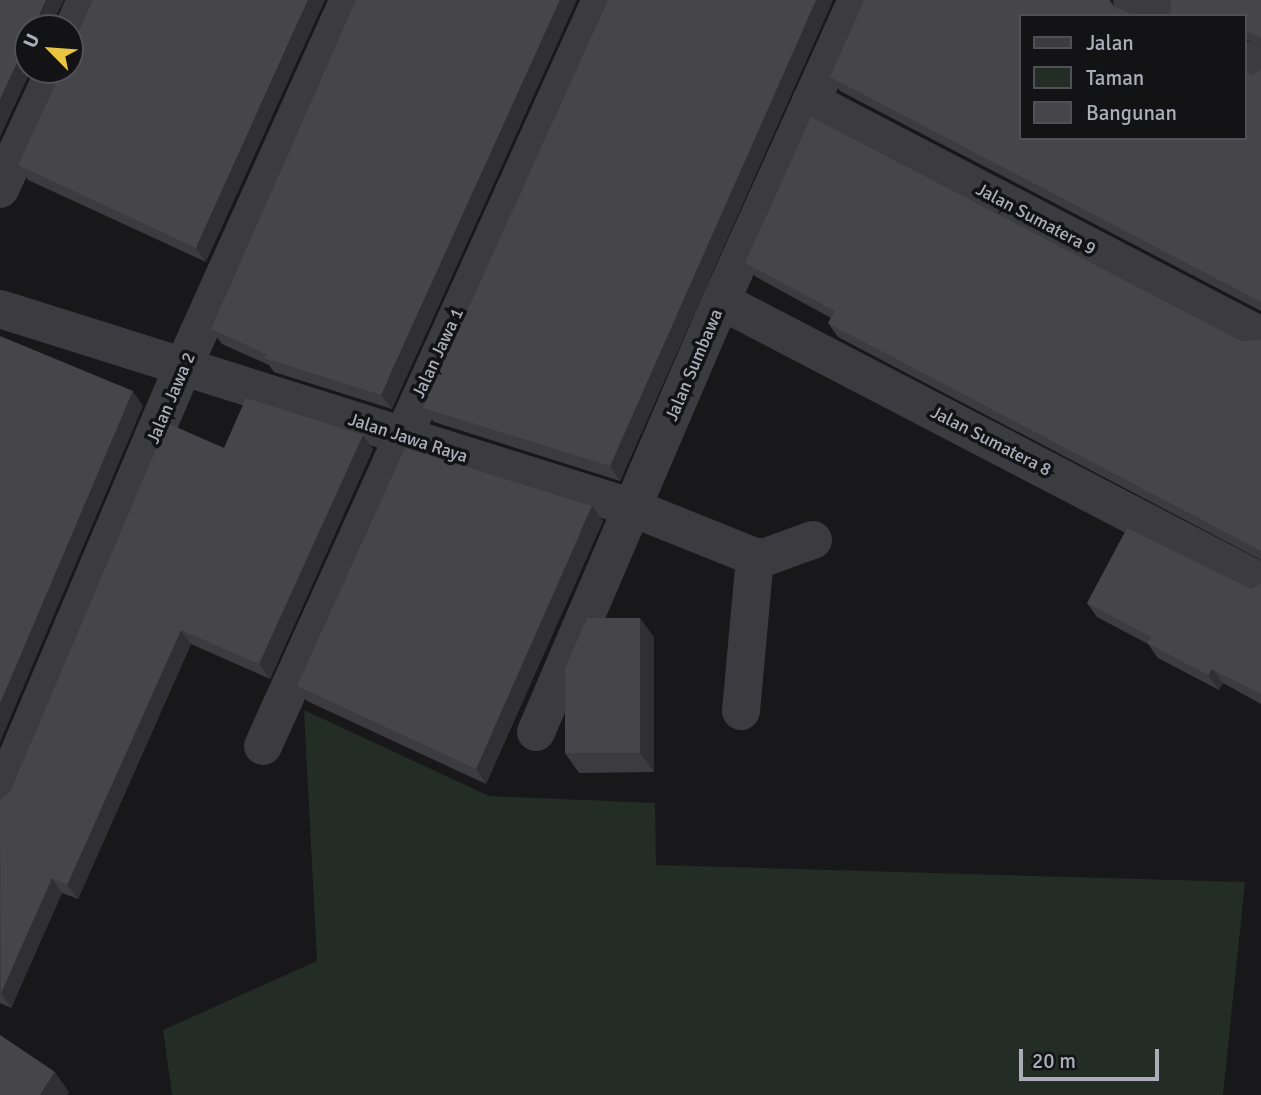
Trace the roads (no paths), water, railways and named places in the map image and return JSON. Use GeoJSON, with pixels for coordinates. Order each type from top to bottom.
{"type":"FeatureCollection","features":[{"type":"Feature","properties":{"kind":"street","name":"Jalan Jawa 2"},"geometry":{"type":"LineString","coordinates":[[0,799],[184,365],[349,0]]}},
{"type":"Feature","properties":{"kind":"street","name":"Jalan Jawa 1"},"geometry":{"type":"LineString","coordinates":[[263,746],[401,436],[601,0]]}},
{"type":"Feature","properties":{"kind":"street","name":"Jalan Sumbawa"},"geometry":{"type":"LineString","coordinates":[[536,732],[721,301],[857,0]]}},
{"type":"Feature","properties":{"kind":"street"},"geometry":{"type":"LineString","coordinates":[[1132,0],[1158,14]]}},
{"type":"Feature","properties":{"kind":"street"},"geometry":{"type":"LineString","coordinates":[[0,189],[48,84]]}},
{"type":"Feature","properties":{"kind":"street","name":"Jalan Sumatera 9"},"geometry":{"type":"LineString","coordinates":[[811,102],[1261,336]]}},
{"type":"Feature","properties":{"kind":"street","name":"Jalan Sumatera 8"},"geometry":{"type":"LineString","coordinates":[[721,301],[1261,582]]}},
{"type":"Feature","properties":{"kind":"street","name":"Jalan Jawa Raya"},"geometry":{"type":"LineString","coordinates":[[0,309],[633,508],[755,557]]}},
{"type":"Feature","properties":{"kind":"street"},"geometry":{"type":"LineString","coordinates":[[741,711],[755,557],[766,557],[813,540]]}}]}
